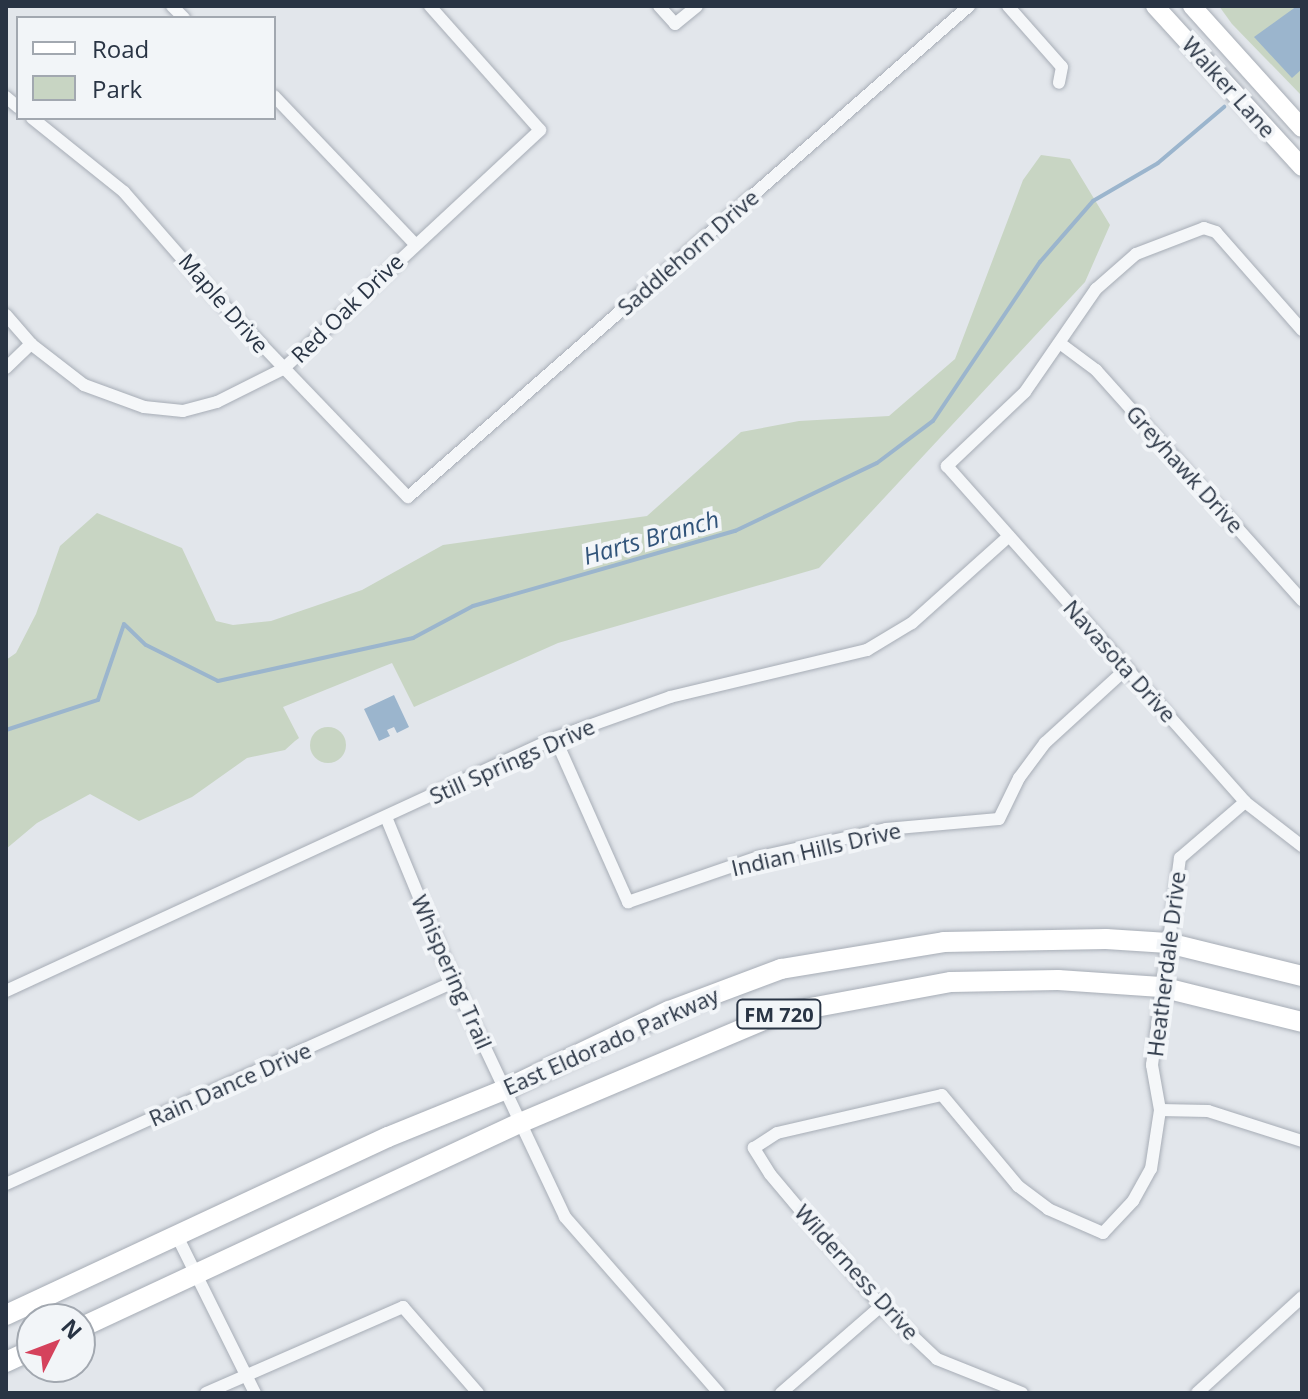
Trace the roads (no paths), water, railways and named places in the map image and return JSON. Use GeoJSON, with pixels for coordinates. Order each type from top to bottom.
{"type":"FeatureCollection","features":[{"type":"Feature","properties":{"kind":"main road","name":"East Eldorado Parkway"},"geometry":{"type":"LineString","coordinates":[[6,1315],[176,1234],[504,1090],[669,1011],[781,969],[944,942],[1168,943],[1302,976]]}},
{"type":"Feature","properties":{"kind":"main road","name":"East Eldorado Parkway"},"geometry":{"type":"LineString","coordinates":[[96,1320],[520,1123],[778,1014],[951,982],[1101,980],[1161,987],[1302,1022]]}},
{"type":"Feature","properties":{"kind":"street","name":"Red Oak Drive"},"geometry":{"type":"LineString","coordinates":[[6,315],[31,344],[84,385],[162,410],[183,411],[217,402],[283,369],[414,243],[540,130],[430,6]]}},
{"type":"Feature","properties":{"kind":"street"},"geometry":{"type":"LineString","coordinates":[[659,6],[675,24],[697,6]]}},
{"type":"Feature","properties":{"kind":"street","name":"Saddlehorn Drive"},"geometry":{"type":"LineString","coordinates":[[408,497],[969,6]]}},
{"type":"Feature","properties":{"kind":"street"},"geometry":{"type":"LineString","coordinates":[[1008,6],[1062,67],[1059,83]]}},
{"type":"Feature","properties":{"kind":"street","name":"Walker Lane"},"geometry":{"type":"LineString","coordinates":[[1155,6],[1302,167]]}},
{"type":"Feature","properties":{"kind":"street","name":"Walker Lane"},"geometry":{"type":"LineString","coordinates":[[1192,6],[1302,128]]}},
{"type":"Feature","properties":{"kind":"street"},"geometry":{"type":"LineString","coordinates":[[276,98],[414,243]]}},
{"type":"Feature","properties":{"kind":"street","name":"Maple Drive"},"geometry":{"type":"LineString","coordinates":[[34,120],[124,192],[283,369],[408,497]]}},
{"type":"Feature","properties":{"kind":"street"},"geometry":{"type":"LineString","coordinates":[[1061,344],[1096,289],[1136,254],[1204,228],[1216,232],[1302,330]]}},
{"type":"Feature","properties":{"kind":"street"},"geometry":{"type":"LineString","coordinates":[[6,368],[31,344]]}},
{"type":"Feature","properties":{"kind":"street","name":"Navasota Drive"},"geometry":{"type":"LineString","coordinates":[[1061,344],[1025,392],[947,466],[1245,802],[1302,846]]}},
{"type":"Feature","properties":{"kind":"street","name":"Greyhawk Drive"},"geometry":{"type":"LineString","coordinates":[[1061,344],[1096,370],[1302,600]]}},
{"type":"Feature","properties":{"kind":"street","name":"Still Springs Drive"},"geometry":{"type":"LineString","coordinates":[[6,991],[555,738],[670,697],[867,650],[912,623],[1009,536]]}},
{"type":"Feature","properties":{"kind":"street","name":"Indian Hills Drive"},"geometry":{"type":"LineString","coordinates":[[555,738],[628,902],[773,854],[886,829],[999,819],[1019,778],[1045,743],[1127,668]]}},
{"type":"Feature","properties":{"kind":"street","name":"Heatherdale Drive"},"geometry":{"type":"LineString","coordinates":[[1103,1233],[1133,1201],[1151,1169],[1160,1110],[1152,1065],[1180,858],[1245,802]]}},
{"type":"Feature","properties":{"kind":"street","name":"Whispering Trail"},"geometry":{"type":"LineString","coordinates":[[386,817],[454,982],[565,1217],[719,1393]]}},
{"type":"Feature","properties":{"kind":"street","name":"Rain Dance Drive"},"geometry":{"type":"LineString","coordinates":[[6,1184],[454,982]]}},
{"type":"Feature","properties":{"kind":"street","name":"Wilderness Drive"},"geometry":{"type":"LineString","coordinates":[[1022,1393],[937,1359],[881,1306],[770,1174],[754,1148],[777,1133],[942,1095],[1018,1186],[1048,1209],[1103,1233]]}},
{"type":"Feature","properties":{"kind":"street"},"geometry":{"type":"LineString","coordinates":[[1160,1110],[1208,1111],[1302,1141]]}},
{"type":"Feature","properties":{"kind":"street"},"geometry":{"type":"LineString","coordinates":[[176,1234],[255,1393]]}},
{"type":"Feature","properties":{"kind":"street"},"geometry":{"type":"LineString","coordinates":[[1197,1393],[1302,1297]]}},
{"type":"Feature","properties":{"kind":"street"},"geometry":{"type":"LineString","coordinates":[[781,1393],[881,1306]]}},
{"type":"Feature","properties":{"kind":"street"},"geometry":{"type":"LineString","coordinates":[[206,1393],[403,1307],[478,1393]]}},
{"type":"Feature","properties":{"kind":"water"},"geometry":{"type":"Polygon","coordinates":[[[1297,6],[1302,6],[1302,69],[1292,78],[1254,37],[1297,6]]]}},
{"type":"Feature","properties":{"kind":"water"},"geometry":{"type":"Polygon","coordinates":[[[394,695],[409,727],[397,733],[394,727],[387,730],[390,736],[379,741],[364,709],[394,695]]]}},
{"type":"Feature","properties":{"kind":"waterway","name":"Harts Branch"},"geometry":{"type":"LineString","coordinates":[[6,730],[98,700],[124,624],[146,645],[218,681],[413,638],[473,606],[735,531],[877,463],[933,421],[1040,262],[1093,201],[1158,163],[1224,107]]}}]}
